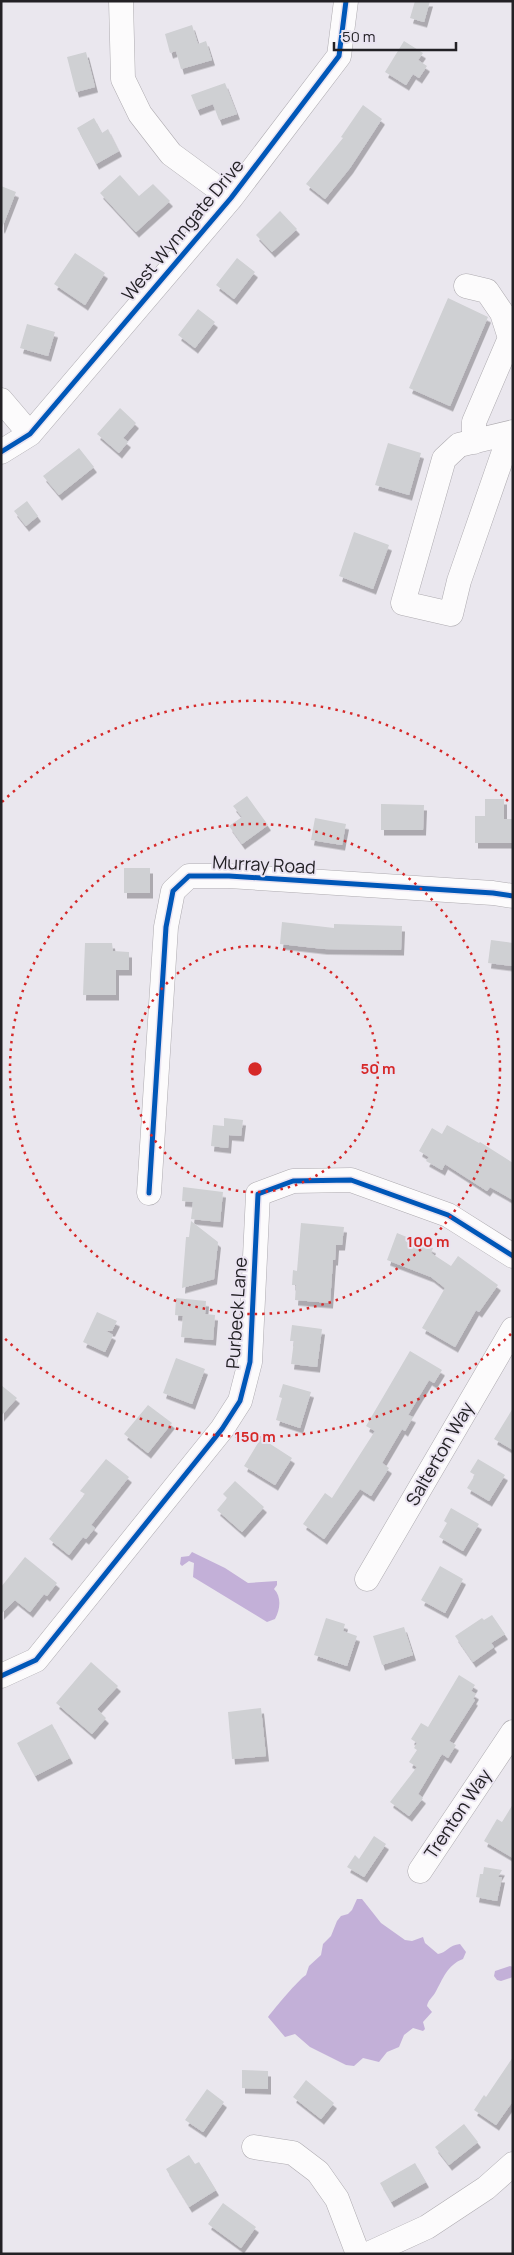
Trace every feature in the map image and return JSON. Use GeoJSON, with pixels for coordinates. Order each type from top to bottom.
{"type":"FeatureCollection","features":[{"type":"Feature","properties":{"kind":"street"},"geometry":{"type":"LineString","coordinates":[[121,1],[123,79],[140,114],[171,154],[231,198]]}},
{"type":"Feature","properties":{"kind":"street","name":"West Wynngate Drive"},"geometry":{"type":"LineString","coordinates":[[1,452],[30,434],[231,198],[339,56],[346,1]]}},
{"type":"Feature","properties":{"kind":"street"},"geometry":{"type":"LineString","coordinates":[[466,286],[487,291],[502,313],[510,338],[474,422],[474,442]]}},
{"type":"Feature","properties":{"kind":"street"},"geometry":{"type":"LineString","coordinates":[[1,400],[30,434]]}},
{"type":"Feature","properties":{"kind":"street"},"geometry":{"type":"LineString","coordinates":[[511,433],[459,581],[451,614],[403,603],[444,459],[459,445],[511,433]]}},
{"type":"Feature","properties":{"kind":"street","name":"Murray Road"},"geometry":{"type":"LineString","coordinates":[[149,1193],[166,927],[173,891],[189,876],[395,887],[513,896]]}},
{"type":"Feature","properties":{"kind":"street","name":"Purbeck Lane"},"geometry":{"type":"LineString","coordinates":[[1,1676],[36,1660],[222,1430],[240,1401],[250,1362],[258,1194],[293,1181],[351,1180],[448,1215],[513,1256]]}},
{"type":"Feature","properties":{"kind":"street","name":"Salterton Way"},"geometry":{"type":"LineString","coordinates":[[366,1579],[513,1329]]}},
{"type":"Feature","properties":{"kind":"street","name":"Trenton Way"},"geometry":{"type":"LineString","coordinates":[[420,1871],[513,1732]]}},
{"type":"Feature","properties":{"kind":"street"},"geometry":{"type":"LineString","coordinates":[[254,2147],[293,2152],[318,2172],[337,2199],[358,2254]]}},
{"type":"Feature","properties":{"kind":"street"},"geometry":{"type":"LineString","coordinates":[[368,2254],[427,2227],[486,2188],[513,2164]]}},
{"type":"Feature","properties":{"kind":"shaded area"},"geometry":{"type":"Polygon","coordinates":[[[192,1552],[225,1568],[248,1583],[277,1581],[274,1589],[277,1592],[279,1604],[275,1619],[267,1622],[193,1577],[194,1563],[189,1561],[182,1566],[180,1564],[181,1557],[189,1556],[192,1552]]]}},
{"type":"Feature","properties":{"kind":"shaded area"},"geometry":{"type":"Polygon","coordinates":[[[357,1899],[362,1899],[381,1923],[405,1940],[412,1941],[423,1937],[425,1943],[438,1954],[460,1944],[466,1952],[463,1959],[449,1969],[428,2002],[427,2006],[432,2012],[423,2022],[425,2029],[423,2031],[413,2028],[404,2035],[399,2047],[387,2052],[379,2062],[363,2058],[354,2066],[346,2065],[310,2047],[295,2034],[285,2037],[268,2017],[292,1988],[306,1975],[309,1966],[321,1955],[323,1944],[331,1936],[337,1921],[341,1916],[348,1914],[352,1910],[357,1899]]]}},
{"type":"Feature","properties":{"kind":"shaded area"},"geometry":{"type":"Polygon","coordinates":[[[510,1966],[513,1967],[513,1977],[501,1981],[497,1980],[494,1976],[495,1971],[510,1966]]]}},
{"type":"Feature","properties":{"kind":"building"},"geometry":{"type":"Polygon","coordinates":[[[415,1],[430,1],[424,22],[410,18],[415,1]]]}},
{"type":"Feature","properties":{"kind":"building"},"geometry":{"type":"Polygon","coordinates":[[[192,25],[198,44],[206,41],[212,60],[181,69],[176,51],[170,53],[165,34],[192,25]]]}},
{"type":"Feature","properties":{"kind":"building"},"geometry":{"type":"Polygon","coordinates":[[[404,41],[423,53],[418,60],[427,66],[419,78],[413,74],[406,85],[385,72],[404,41]]]}},
{"type":"Feature","properties":{"kind":"building"},"geometry":{"type":"Polygon","coordinates":[[[86,52],[95,87],[76,92],[67,57],[86,52]]]}},
{"type":"Feature","properties":{"kind":"building"},"geometry":{"type":"Polygon","coordinates":[[[225,83],[237,114],[219,120],[213,104],[197,110],[191,95],[225,83]]]}},
{"type":"Feature","properties":{"kind":"building"},"geometry":{"type":"Polygon","coordinates":[[[363,105],[382,119],[350,168],[325,199],[306,184],[343,138],[341,137],[363,105]]]}},
{"type":"Feature","properties":{"kind":"building"},"geometry":{"type":"Polygon","coordinates":[[[94,118],[102,133],[108,129],[119,151],[96,164],[77,128],[94,118]]]}},
{"type":"Feature","properties":{"kind":"building"},"geometry":{"type":"Polygon","coordinates":[[[120,175],[139,196],[153,184],[170,201],[136,232],[100,193],[120,175]]]}},
{"type":"Feature","properties":{"kind":"building"},"geometry":{"type":"Polygon","coordinates":[[[1,186],[16,192],[2,228],[1,227],[1,186]]]}},
{"type":"Feature","properties":{"kind":"building"},"geometry":{"type":"Polygon","coordinates":[[[280,211],[297,229],[272,252],[256,235],[280,211]]]}},
{"type":"Feature","properties":{"kind":"building"},"geometry":{"type":"Polygon","coordinates":[[[75,253],[105,273],[85,305],[54,284],[75,253]]]}},
{"type":"Feature","properties":{"kind":"building"},"geometry":{"type":"Polygon","coordinates":[[[237,258],[255,272],[234,299],[216,285],[237,258]]]}},
{"type":"Feature","properties":{"kind":"building"},"geometry":{"type":"Polygon","coordinates":[[[448,298],[488,317],[450,406],[409,388],[448,298]]]}},
{"type":"Feature","properties":{"kind":"building"},"geometry":{"type":"Polygon","coordinates":[[[198,309],[215,322],[195,348],[178,335],[198,309]]]}},
{"type":"Feature","properties":{"kind":"building"},"geometry":{"type":"Polygon","coordinates":[[[27,324],[55,332],[48,356],[20,348],[27,324]]]}},
{"type":"Feature","properties":{"kind":"building"},"geometry":{"type":"Polygon","coordinates":[[[120,408],[136,423],[123,438],[128,442],[119,453],[97,434],[120,408]]]}},
{"type":"Feature","properties":{"kind":"building"},"geometry":{"type":"Polygon","coordinates":[[[388,443],[421,453],[409,495],[375,485],[388,443]]]}},
{"type":"Feature","properties":{"kind":"building"},"geometry":{"type":"Polygon","coordinates":[[[79,448],[94,467],[59,495],[43,476],[79,448]]]}},
{"type":"Feature","properties":{"kind":"building"},"geometry":{"type":"Polygon","coordinates":[[[27,501],[38,516],[26,526],[14,511],[27,501]]]}},
{"type":"Feature","properties":{"kind":"building"},"geometry":{"type":"Polygon","coordinates":[[[354,532],[389,545],[373,589],[339,576],[354,532]]]}},
{"type":"Feature","properties":{"kind":"building"},"geometry":{"type":"Polygon","coordinates":[[[247,796],[268,825],[242,844],[229,826],[242,817],[233,806],[247,796]]]}},
{"type":"Feature","properties":{"kind":"building"},"geometry":{"type":"Polygon","coordinates":[[[485,799],[504,799],[504,819],[513,819],[513,843],[475,843],[475,816],[485,816],[485,799]]]}},
{"type":"Feature","properties":{"kind":"building"},"geometry":{"type":"Polygon","coordinates":[[[381,804],[424,805],[423,830],[381,830],[381,804]]]}},
{"type":"Feature","properties":{"kind":"building"},"geometry":{"type":"Polygon","coordinates":[[[315,818],[346,824],[342,845],[311,840],[315,818]]]}},
{"type":"Feature","properties":{"kind":"building"},"geometry":{"type":"Polygon","coordinates":[[[124,868],[150,868],[150,893],[124,893],[124,868]]]}},
{"type":"Feature","properties":{"kind":"building"},"geometry":{"type":"Polygon","coordinates":[[[282,922],[334,928],[334,924],[402,926],[401,950],[324,949],[280,944],[282,922]]]}},
{"type":"Feature","properties":{"kind":"building"},"geometry":{"type":"Polygon","coordinates":[[[491,940],[513,943],[513,966],[488,963],[491,940]]]}},
{"type":"Feature","properties":{"kind":"building"},"geometry":{"type":"Polygon","coordinates":[[[85,943],[112,943],[113,951],[129,952],[129,970],[116,970],[116,995],[83,995],[85,943]]]}},
{"type":"Feature","properties":{"kind":"building"},"geometry":{"type":"Polygon","coordinates":[[[224,1118],[243,1120],[241,1136],[229,1135],[228,1148],[211,1146],[213,1125],[224,1126],[224,1118]]]}},
{"type":"Feature","properties":{"kind":"building"},"geometry":{"type":"Polygon","coordinates":[[[447,1125],[480,1142],[513,1163],[513,1200],[490,1187],[487,1191],[445,1164],[442,1170],[426,1161],[429,1157],[419,1151],[432,1128],[442,1134],[447,1125]]]}},
{"type":"Feature","properties":{"kind":"building"},"geometry":{"type":"Polygon","coordinates":[[[183,1187],[223,1192],[220,1222],[191,1219],[193,1202],[182,1201],[183,1187]]]}},
{"type":"Feature","properties":{"kind":"building"},"geometry":{"type":"Polygon","coordinates":[[[191,1221],[218,1242],[214,1279],[182,1288],[186,1237],[189,1237],[191,1221]]]}},
{"type":"Feature","properties":{"kind":"building"},"geometry":{"type":"Polygon","coordinates":[[[301,1223],[344,1227],[342,1245],[336,1245],[335,1260],[333,1260],[330,1303],[295,1300],[296,1285],[292,1285],[293,1270],[297,1271],[301,1223]]]}},
{"type":"Feature","properties":{"kind":"building"},"geometry":{"type":"Polygon","coordinates":[[[397,1233],[433,1248],[431,1253],[451,1266],[458,1256],[498,1285],[479,1312],[476,1310],[455,1347],[422,1328],[445,1288],[431,1277],[387,1260],[397,1233]]]}},
{"type":"Feature","properties":{"kind":"building"},"geometry":{"type":"Polygon","coordinates":[[[176,1298],[206,1301],[205,1314],[215,1315],[213,1340],[181,1337],[183,1316],[175,1315],[176,1298]]]}},
{"type":"Feature","properties":{"kind":"building"},"geometry":{"type":"Polygon","coordinates":[[[97,1312],[117,1321],[112,1331],[106,1331],[113,1335],[105,1352],[83,1342],[97,1312]]]}},
{"type":"Feature","properties":{"kind":"building"},"geometry":{"type":"Polygon","coordinates":[[[292,1325],[322,1329],[317,1367],[291,1364],[294,1341],[290,1341],[292,1325]]]}},
{"type":"Feature","properties":{"kind":"building"},"geometry":{"type":"Polygon","coordinates":[[[410,1351],[442,1370],[434,1383],[429,1380],[408,1415],[413,1417],[405,1431],[402,1429],[382,1463],[389,1468],[371,1496],[360,1489],[324,1539],[303,1524],[325,1493],[332,1498],[375,1431],[366,1426],[410,1351]]]}},
{"type":"Feature","properties":{"kind":"building"},"geometry":{"type":"Polygon","coordinates":[[[176,1358],[205,1369],[192,1404],[163,1393],[176,1358]]]}},
{"type":"Feature","properties":{"kind":"building"},"geometry":{"type":"Polygon","coordinates":[[[283,1384],[311,1392],[300,1428],[276,1420],[282,1398],[279,1397],[283,1384]]]}},
{"type":"Feature","properties":{"kind":"building"},"geometry":{"type":"Polygon","coordinates":[[[1,1385],[17,1398],[1,1416],[1,1385]]]}},
{"type":"Feature","properties":{"kind":"building"},"geometry":{"type":"Polygon","coordinates":[[[148,1405],[172,1423],[148,1453],[124,1434],[148,1405]]]}},
{"type":"Feature","properties":{"kind":"building"},"geometry":{"type":"Polygon","coordinates":[[[513,1408],[513,1450],[494,1439],[513,1408]]]}},
{"type":"Feature","properties":{"kind":"building"},"geometry":{"type":"Polygon","coordinates":[[[261,1438],[292,1458],[275,1485],[244,1466],[261,1438]]]}},
{"type":"Feature","properties":{"kind":"building"},"geometry":{"type":"Polygon","coordinates":[[[106,1459],[129,1477],[91,1525],[95,1528],[86,1539],[83,1537],[69,1555],[49,1539],[85,1494],[80,1491],[106,1459]]]}},
{"type":"Feature","properties":{"kind":"building"},"geometry":{"type":"Polygon","coordinates":[[[478,1459],[505,1475],[489,1501],[467,1488],[475,1475],[470,1472],[478,1459]]]}},
{"type":"Feature","properties":{"kind":"building"},"geometry":{"type":"Polygon","coordinates":[[[235,1481],[264,1507],[242,1532],[217,1510],[227,1498],[223,1494],[235,1481]]]}},
{"type":"Feature","properties":{"kind":"building"},"geometry":{"type":"Polygon","coordinates":[[[451,1508],[479,1524],[463,1551],[439,1537],[447,1523],[444,1521],[451,1508]]]}},
{"type":"Feature","properties":{"kind":"building"},"geometry":{"type":"Polygon","coordinates":[[[25,1557],[57,1583],[47,1596],[44,1594],[30,1612],[15,1600],[1,1614],[1,1587],[25,1557]]]}},
{"type":"Feature","properties":{"kind":"building"},"geometry":{"type":"Polygon","coordinates":[[[440,1566],[463,1579],[445,1613],[421,1600],[440,1566]]]}},
{"type":"Feature","properties":{"kind":"building"},"geometry":{"type":"Polygon","coordinates":[[[492,1615],[505,1634],[491,1643],[494,1647],[473,1662],[455,1636],[482,1618],[484,1620],[492,1615]]]}},
{"type":"Feature","properties":{"kind":"building"},"geometry":{"type":"Polygon","coordinates":[[[326,1618],[345,1624],[343,1631],[357,1636],[347,1666],[314,1655],[326,1618]]]}},
{"type":"Feature","properties":{"kind":"building"},"geometry":{"type":"Polygon","coordinates":[[[404,1627],[413,1655],[382,1665],[373,1636],[404,1627]]]}},
{"type":"Feature","properties":{"kind":"building"},"geometry":{"type":"Polygon","coordinates":[[[91,1662],[118,1686],[97,1709],[106,1718],[92,1734],[56,1703],[91,1662]]]}},
{"type":"Feature","properties":{"kind":"building"},"geometry":{"type":"Polygon","coordinates":[[[459,1675],[475,1685],[471,1691],[476,1694],[473,1699],[475,1700],[449,1741],[456,1745],[448,1758],[442,1754],[418,1794],[423,1798],[409,1816],[390,1802],[417,1767],[409,1762],[417,1750],[414,1748],[417,1743],[411,1739],[421,1723],[428,1727],[459,1675]]]}},
{"type":"Feature","properties":{"kind":"building"},"geometry":{"type":"Polygon","coordinates":[[[261,1708],[266,1756],[232,1759],[228,1712],[261,1708]]]}},
{"type":"Feature","properties":{"kind":"building"},"geometry":{"type":"Polygon","coordinates":[[[52,1724],[70,1758],[35,1776],[17,1743],[52,1724]]]}},
{"type":"Feature","properties":{"kind":"building"},"geometry":{"type":"Polygon","coordinates":[[[513,1804],[513,1858],[484,1841],[497,1819],[502,1822],[513,1804]]]}},
{"type":"Feature","properties":{"kind":"building"},"geometry":{"type":"Polygon","coordinates":[[[374,1836],[386,1844],[364,1877],[347,1867],[355,1855],[359,1859],[374,1836]]]}},
{"type":"Feature","properties":{"kind":"building"},"geometry":{"type":"Polygon","coordinates":[[[484,1867],[502,1870],[498,1877],[502,1877],[497,1901],[476,1897],[480,1874],[483,1874],[484,1867]]]}},
{"type":"Feature","properties":{"kind":"building"},"geometry":{"type":"Polygon","coordinates":[[[513,2057],[513,2101],[496,2125],[474,2110],[484,2095],[486,2097],[513,2057]]]}},
{"type":"Feature","properties":{"kind":"building"},"geometry":{"type":"Polygon","coordinates":[[[242,2070],[268,2071],[268,2089],[242,2088],[242,2070]]]}},
{"type":"Feature","properties":{"kind":"building"},"geometry":{"type":"Polygon","coordinates":[[[306,2080],[334,2103],[321,2119],[293,2097],[306,2080]]]}},
{"type":"Feature","properties":{"kind":"building"},"geometry":{"type":"Polygon","coordinates":[[[207,2089],[224,2102],[203,2132],[185,2120],[207,2089]]]}},
{"type":"Feature","properties":{"kind":"building"},"geometry":{"type":"Polygon","coordinates":[[[464,2124],[478,2142],[449,2165],[435,2147],[464,2124]]]}},
{"type":"Feature","properties":{"kind":"building"},"geometry":{"type":"Polygon","coordinates":[[[189,2155],[195,2164],[199,2162],[216,2190],[189,2207],[166,2169],[189,2155]]]}},
{"type":"Feature","properties":{"kind":"building"},"geometry":{"type":"Polygon","coordinates":[[[415,2163],[426,2182],[391,2202],[380,2183],[415,2163]]]}},
{"type":"Feature","properties":{"kind":"building"},"geometry":{"type":"Polygon","coordinates":[[[223,2203],[256,2227],[241,2248],[208,2224],[223,2203]]]}},
{"type":"Feature","properties":{"kind":"cycle path"},"geometry":{"type":"LineString","coordinates":[[1,452],[30,434],[231,198],[339,56],[346,1]]}},
{"type":"Feature","properties":{"kind":"cycle path"},"geometry":{"type":"LineString","coordinates":[[149,1193],[166,927],[173,891],[189,876],[229,876],[493,893],[513,896]]}},
{"type":"Feature","properties":{"kind":"cycle path"},"geometry":{"type":"LineString","coordinates":[[1,1676],[36,1660],[222,1429],[240,1401],[250,1362],[258,1194],[293,1181],[351,1180],[448,1215],[513,1256]]}}]}
